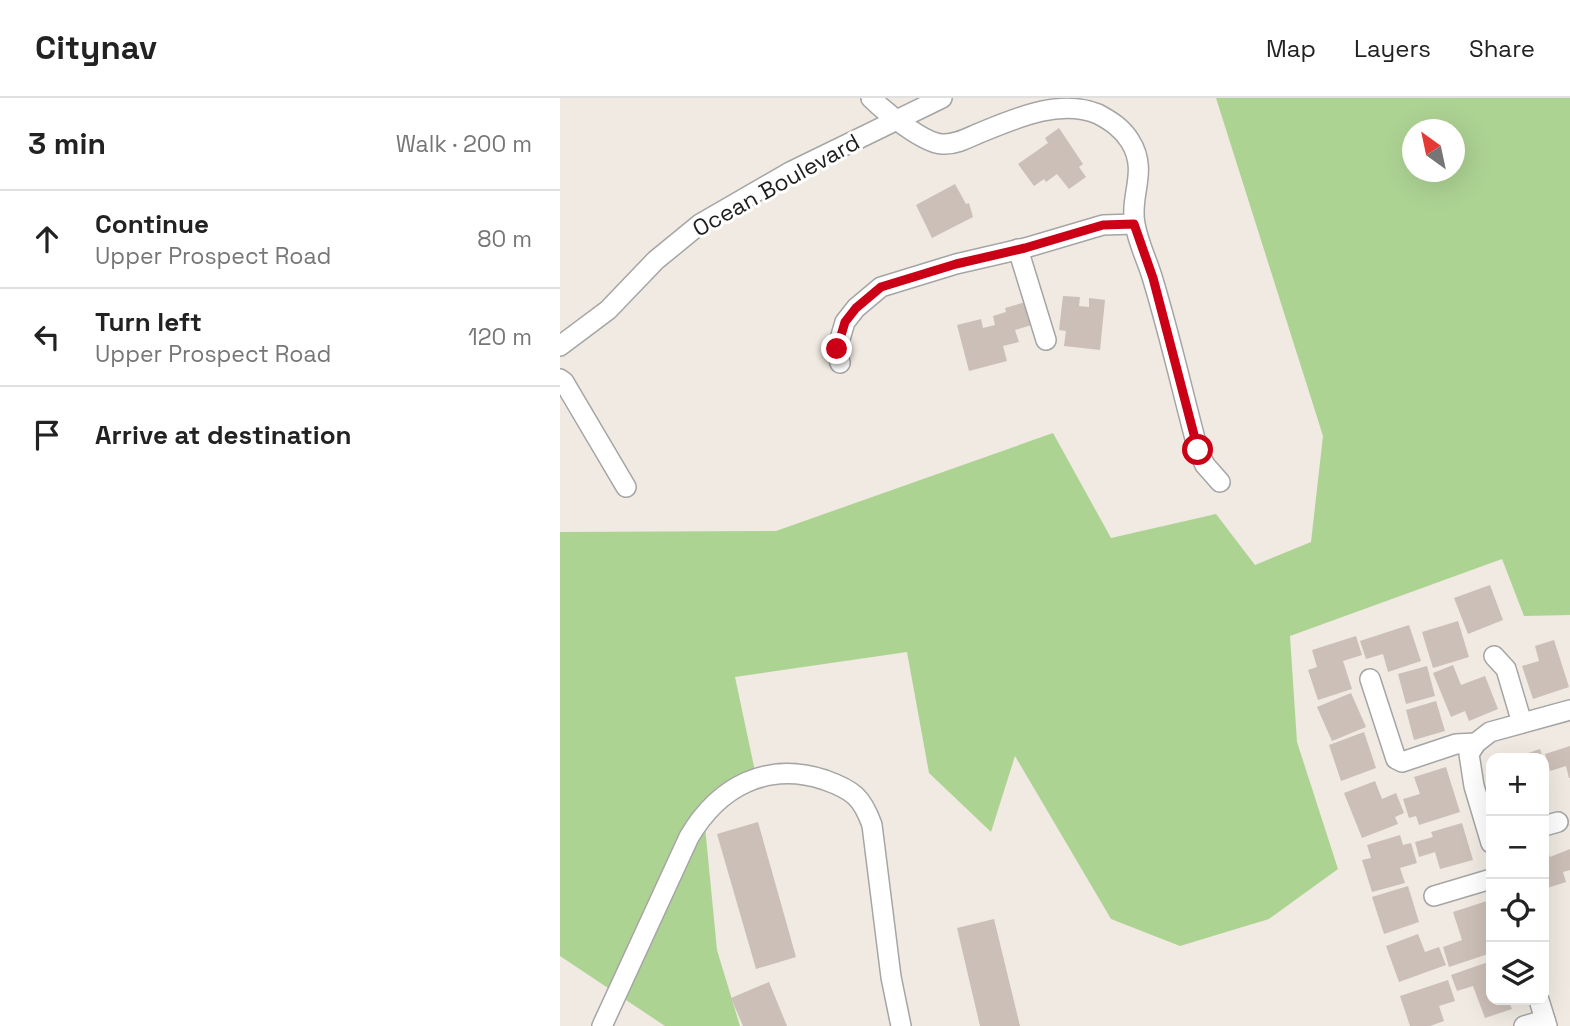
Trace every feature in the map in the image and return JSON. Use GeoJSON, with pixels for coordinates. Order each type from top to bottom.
{"type":"FeatureCollection","features":[{"type":"Feature","properties":{"kind":"street"},"geometry":{"type":"LineString","coordinates":[[871,98],[930,141],[942,144],[958,142],[1042,108],[1059,104],[1091,110],[1115,124],[1132,144],[1138,162],[1140,177],[1134,224],[1153,278],[1198,450],[1205,465],[1220,482]]}},
{"type":"Feature","properties":{"kind":"street","name":"Ocean Boulevard"},"geometry":{"type":"LineString","coordinates":[[560,346],[608,310],[656,260],[700,225],[790,172],[942,98]]}},
{"type":"Feature","properties":{"kind":"street"},"geometry":{"type":"LineString","coordinates":[[840,363],[837,349],[845,322],[871,293],[881,287],[1103,225],[1134,224]]}},
{"type":"Feature","properties":{"kind":"street"},"geometry":{"type":"LineString","coordinates":[[1018,249],[1046,341]]}},
{"type":"Feature","properties":{"kind":"street"},"geometry":{"type":"LineString","coordinates":[[560,379],[626,487]]}},
{"type":"Feature","properties":{"kind":"street"},"geometry":{"type":"LineString","coordinates":[[1494,656],[1506,669],[1522,723]]}},
{"type":"Feature","properties":{"kind":"street"},"geometry":{"type":"LineString","coordinates":[[1370,679],[1396,759],[1402,762],[1456,744],[1476,743]]}},
{"type":"Feature","properties":{"kind":"street"},"geometry":{"type":"LineString","coordinates":[[1486,826],[1474,786],[1469,754],[1476,743],[1490,732],[1570,710]]}},
{"type":"Feature","properties":{"kind":"street"},"geometry":{"type":"LineString","coordinates":[[603,1026],[699,820],[729,791],[749,780],[782,773],[805,774],[841,786],[855,794],[866,809],[872,825],[891,977],[901,1026]]}},
{"type":"Feature","properties":{"kind":"street"},"geometry":{"type":"LineString","coordinates":[[1434,896],[1486,880]]}},
{"type":"Feature","properties":{"kind":"street"},"geometry":{"type":"LineString","coordinates":[[1524,1026],[1546,1023],[1541,1005]]}},
{"type":"Feature","properties":{"kind":"green space"},"geometry":{"type":"Polygon","coordinates":[[[1216,98],[1570,98],[1570,615],[1524,616],[1502,559],[1290,636],[1297,742],[1338,869],[1269,919],[1180,946],[1111,919],[1015,756],[991,832],[929,773],[907,652],[735,677],[756,776],[703,806],[717,950],[740,1026],[665,1026],[560,956],[560,532],[776,531],[1053,433],[1111,538],[1216,514],[1255,565],[1311,542],[1323,436],[1216,98]]]}},
{"type":"Feature","properties":{"kind":"building"},"geometry":{"type":"Polygon","coordinates":[[[1059,128],[1083,164],[1079,167],[1086,177],[1069,189],[1057,174],[1034,186],[1018,164],[1048,143],[1045,138],[1059,128]]]}},
{"type":"Feature","properties":{"kind":"building"},"geometry":{"type":"Polygon","coordinates":[[[955,184],[966,204],[969,203],[973,217],[932,238],[916,205],[955,184]]]}},
{"type":"Feature","properties":{"kind":"building"},"geometry":{"type":"Polygon","coordinates":[[[1063,296],[1080,297],[1079,306],[1089,307],[1089,298],[1105,300],[1100,350],[1064,346],[1066,331],[1059,330],[1063,296]]]}},
{"type":"Feature","properties":{"kind":"building"},"geometry":{"type":"Polygon","coordinates":[[[1029,301],[1035,324],[1015,330],[1019,342],[1003,346],[1007,361],[969,371],[957,325],[981,319],[983,328],[995,325],[993,316],[1006,312],[1005,308],[1029,301]]]}},
{"type":"Feature","properties":{"kind":"building"},"geometry":{"type":"Polygon","coordinates":[[[1490,585],[1503,620],[1468,634],[1454,598],[1490,585]]]}},
{"type":"Feature","properties":{"kind":"building"},"geometry":{"type":"Polygon","coordinates":[[[1458,621],[1469,657],[1433,668],[1422,632],[1458,621]]]}},
{"type":"Feature","properties":{"kind":"building"},"geometry":{"type":"Polygon","coordinates":[[[1409,625],[1421,661],[1388,672],[1383,654],[1366,659],[1360,641],[1409,625]]]}},
{"type":"Feature","properties":{"kind":"building"},"geometry":{"type":"Polygon","coordinates":[[[1356,636],[1362,655],[1343,661],[1352,689],[1318,700],[1308,670],[1317,667],[1312,650],[1356,636]]]}},
{"type":"Feature","properties":{"kind":"building"},"geometry":{"type":"Polygon","coordinates":[[[1554,640],[1569,687],[1533,699],[1522,666],[1539,661],[1535,646],[1554,640]]]}},
{"type":"Feature","properties":{"kind":"building"},"geometry":{"type":"Polygon","coordinates":[[[1453,665],[1461,685],[1485,676],[1498,709],[1469,721],[1465,711],[1451,717],[1433,673],[1453,665]]]}},
{"type":"Feature","properties":{"kind":"building"},"geometry":{"type":"Polygon","coordinates":[[[1427,666],[1435,696],[1406,704],[1398,674],[1427,666]]]}},
{"type":"Feature","properties":{"kind":"building"},"geometry":{"type":"Polygon","coordinates":[[[1351,693],[1366,727],[1332,741],[1317,707],[1351,693]]]}},
{"type":"Feature","properties":{"kind":"building"},"geometry":{"type":"Polygon","coordinates":[[[1436,701],[1445,731],[1414,740],[1406,710],[1436,701]]]}},
{"type":"Feature","properties":{"kind":"building"},"geometry":{"type":"Polygon","coordinates":[[[1364,732],[1376,768],[1341,781],[1329,745],[1364,732]]]}},
{"type":"Feature","properties":{"kind":"building"},"geometry":{"type":"Polygon","coordinates":[[[1570,746],[1570,778],[1566,766],[1550,771],[1548,753],[1570,746]]]}},
{"type":"Feature","properties":{"kind":"building"},"geometry":{"type":"Polygon","coordinates":[[[1446,767],[1460,812],[1419,825],[1416,816],[1409,818],[1403,799],[1420,794],[1414,777],[1446,767]]]}},
{"type":"Feature","properties":{"kind":"building"},"geometry":{"type":"Polygon","coordinates":[[[1375,781],[1382,799],[1396,793],[1404,813],[1395,817],[1398,824],[1362,838],[1344,793],[1375,781]]]}},
{"type":"Feature","properties":{"kind":"building"},"geometry":{"type":"Polygon","coordinates":[[[758,822],[796,957],[756,969],[717,834],[758,822]]]}},
{"type":"Feature","properties":{"kind":"building"},"geometry":{"type":"Polygon","coordinates":[[[1462,823],[1473,860],[1440,869],[1435,852],[1419,857],[1415,842],[1433,837],[1431,832],[1462,823]]]}},
{"type":"Feature","properties":{"kind":"building"},"geometry":{"type":"Polygon","coordinates":[[[1400,835],[1403,845],[1411,843],[1417,863],[1400,868],[1405,883],[1372,892],[1362,860],[1371,858],[1367,845],[1400,835]]]}},
{"type":"Feature","properties":{"kind":"building"},"geometry":{"type":"Polygon","coordinates":[[[1570,849],[1570,870],[1563,872],[1566,882],[1549,887],[1549,854],[1550,857],[1570,849]]]}},
{"type":"Feature","properties":{"kind":"building"},"geometry":{"type":"Polygon","coordinates":[[[1408,886],[1419,922],[1384,934],[1372,897],[1408,886]]]}},
{"type":"Feature","properties":{"kind":"building"},"geometry":{"type":"Polygon","coordinates":[[[1486,901],[1486,955],[1449,967],[1443,947],[1462,940],[1453,912],[1486,901]]]}},
{"type":"Feature","properties":{"kind":"building"},"geometry":{"type":"Polygon","coordinates":[[[994,919],[1020,1026],[980,1026],[957,928],[994,919]]]}},
{"type":"Feature","properties":{"kind":"building"},"geometry":{"type":"Polygon","coordinates":[[[1418,934],[1425,952],[1439,947],[1446,965],[1399,982],[1386,946],[1418,934]]]}},
{"type":"Feature","properties":{"kind":"building"},"geometry":{"type":"Polygon","coordinates":[[[1486,963],[1486,1005],[1510,1005],[1512,1009],[1485,1018],[1473,986],[1457,991],[1451,975],[1486,963]]]}},
{"type":"Feature","properties":{"kind":"building"},"geometry":{"type":"Polygon","coordinates":[[[1448,980],[1455,1001],[1439,1006],[1444,1021],[1430,1026],[1410,1026],[1400,996],[1448,980]]]}},
{"type":"Feature","properties":{"kind":"building"},"geometry":{"type":"Polygon","coordinates":[[[769,982],[787,1026],[743,1026],[731,998],[769,982]]]}},
{"type":"Feature","properties":{"kind":"route"},"geometry":{"type":"LineString","coordinates":[[837,349],[845,322],[871,293],[881,287],[1103,225],[1134,224],[1153,278],[1198,450]]}}]}
